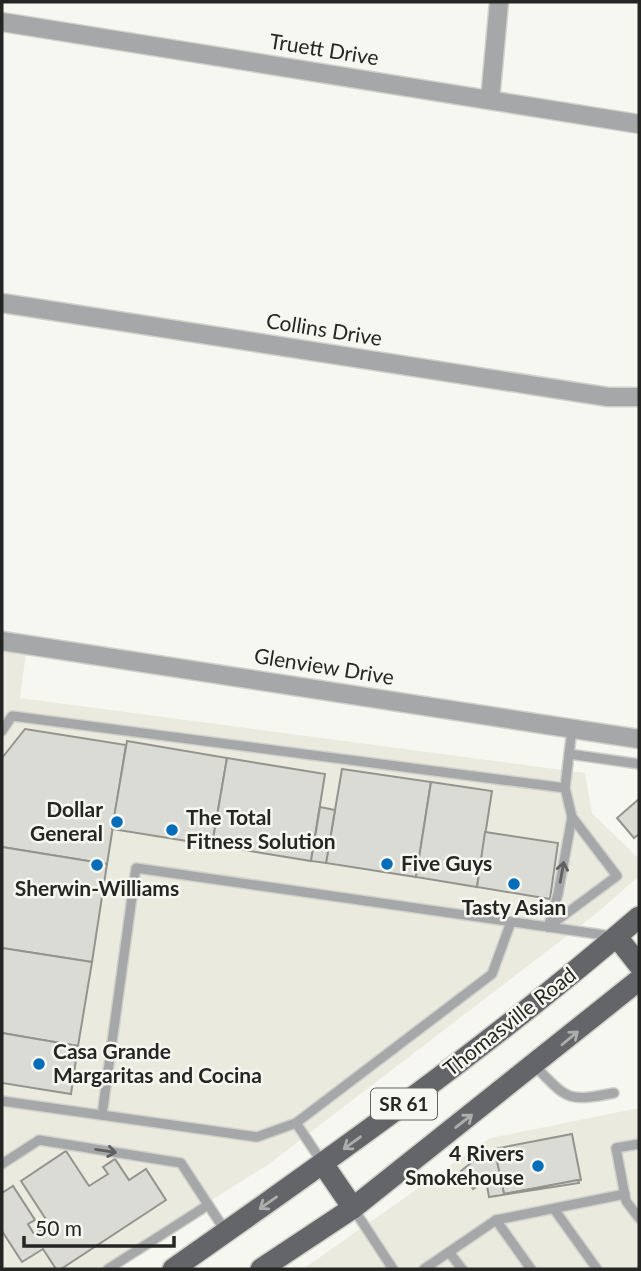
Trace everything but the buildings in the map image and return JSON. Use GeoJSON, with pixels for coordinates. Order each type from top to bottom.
{"type":"FeatureCollection","features":[{"type":"Feature","properties":{"kind":"main road","name":"Thomasville Road"},"geometry":{"type":"LineString","coordinates":[[173,1269],[323,1164],[544,1000],[639,917]]}},
{"type":"Feature","properties":{"kind":"main road"},"geometry":{"type":"LineString","coordinates":[[617,937],[639,965]]}},
{"type":"Feature","properties":{"kind":"main road","name":"SR 61"},"geometry":{"type":"LineString","coordinates":[[261,1269],[353,1209],[535,1066],[639,980]]}},
{"type":"Feature","properties":{"kind":"main road"},"geometry":{"type":"LineString","coordinates":[[323,1164],[353,1209]]}},
{"type":"Feature","properties":{"kind":"street"},"geometry":{"type":"LineString","coordinates":[[490,100],[499,2]]}},
{"type":"Feature","properties":{"kind":"street","name":"Truett Drive"},"geometry":{"type":"LineString","coordinates":[[2,22],[639,124]]}},
{"type":"Feature","properties":{"kind":"street","name":"Collins Drive"},"geometry":{"type":"LineString","coordinates":[[2,303],[608,397],[639,397]]}},
{"type":"Feature","properties":{"kind":"street","name":"Glenview Drive"},"geometry":{"type":"LineString","coordinates":[[2,641],[639,739]]}},
{"type":"Feature","properties":{"kind":"lane"},"geometry":{"type":"LineString","coordinates":[[2,731],[12,716],[565,788]]}},
{"type":"Feature","properties":{"kind":"lane"},"geometry":{"type":"LineString","coordinates":[[548,927],[617,876],[572,817],[565,788],[572,729]]}},
{"type":"Feature","properties":{"kind":"lane"},"geometry":{"type":"LineString","coordinates":[[569,754],[639,764]]}},
{"type":"Feature","properties":{"kind":"lane"},"geometry":{"type":"LineString","coordinates":[[548,927],[558,894],[572,817]]}},
{"type":"Feature","properties":{"kind":"lane"},"geometry":{"type":"LineString","coordinates":[[102,1115],[136,868],[617,937]]}},
{"type":"Feature","properties":{"kind":"lane"},"geometry":{"type":"LineString","coordinates":[[2,1101],[257,1137],[296,1123],[492,974],[511,922]]}},
{"type":"Feature","properties":{"kind":"lane"},"geometry":{"type":"LineString","coordinates":[[535,1066],[562,1094],[573,1098],[614,1093]]}},
{"type":"Feature","properties":{"kind":"lane"},"geometry":{"type":"LineString","coordinates":[[296,1123],[323,1164]]}},
{"type":"Feature","properties":{"kind":"lane"},"geometry":{"type":"LineString","coordinates":[[2,1164],[39,1140],[181,1163],[226,1232]]}},
{"type":"Feature","properties":{"kind":"lane"},"geometry":{"type":"LineString","coordinates":[[639,1144],[616,1148],[625,1194],[639,1218]]}},
{"type":"Feature","properties":{"kind":"lane"},"geometry":{"type":"LineString","coordinates":[[424,1269],[496,1220],[625,1194]]}},
{"type":"Feature","properties":{"kind":"lane"},"geometry":{"type":"LineString","coordinates":[[108,1269],[208,1205]]}},
{"type":"Feature","properties":{"kind":"lane"},"geometry":{"type":"LineString","coordinates":[[353,1209],[393,1269]]}},
{"type":"Feature","properties":{"kind":"lane"},"geometry":{"type":"LineString","coordinates":[[554,1209],[597,1269]]}},
{"type":"Feature","properties":{"kind":"lane"},"geometry":{"type":"LineString","coordinates":[[496,1220],[531,1269]]}},
{"type":"Feature","properties":{"kind":"lane"},"geometry":{"type":"LineString","coordinates":[[449,1252],[462,1269]]}},
{"type":"Feature","properties":{"kind":"shaded area"},"geometry":{"type":"Polygon","coordinates":[[[2,650],[26,653],[20,698],[585,773],[592,813],[639,859],[639,876],[597,913],[269,1164],[101,1269],[2,1269],[2,650]]]}},
{"type":"Feature","properties":{"kind":"shaded area"},"geometry":{"type":"Polygon","coordinates":[[[639,1108],[639,1269],[303,1269],[490,1138],[639,1108]]]}},
{"type":"Feature","properties":{"kind":"place","name":"Dollar General"},"geometry":{"type":"Point","coordinates":[117,822]}},
{"type":"Feature","properties":{"kind":"place","name":"The Total Fitness Solution"},"geometry":{"type":"Point","coordinates":[172,830]}},
{"type":"Feature","properties":{"kind":"place","name":"Five Guys"},"geometry":{"type":"Point","coordinates":[387,864]}},
{"type":"Feature","properties":{"kind":"place","name":"Sherwin-Williams"},"geometry":{"type":"Point","coordinates":[97,865]}},
{"type":"Feature","properties":{"kind":"place","name":"Tasty Asian"},"geometry":{"type":"Point","coordinates":[514,884]}},
{"type":"Feature","properties":{"kind":"place","name":"Casa Grande Margaritas and Cocina"},"geometry":{"type":"Point","coordinates":[39,1064]}},
{"type":"Feature","properties":{"kind":"place","name":"4 Rivers Smokehouse"},"geometry":{"type":"Point","coordinates":[538,1166]}}]}
